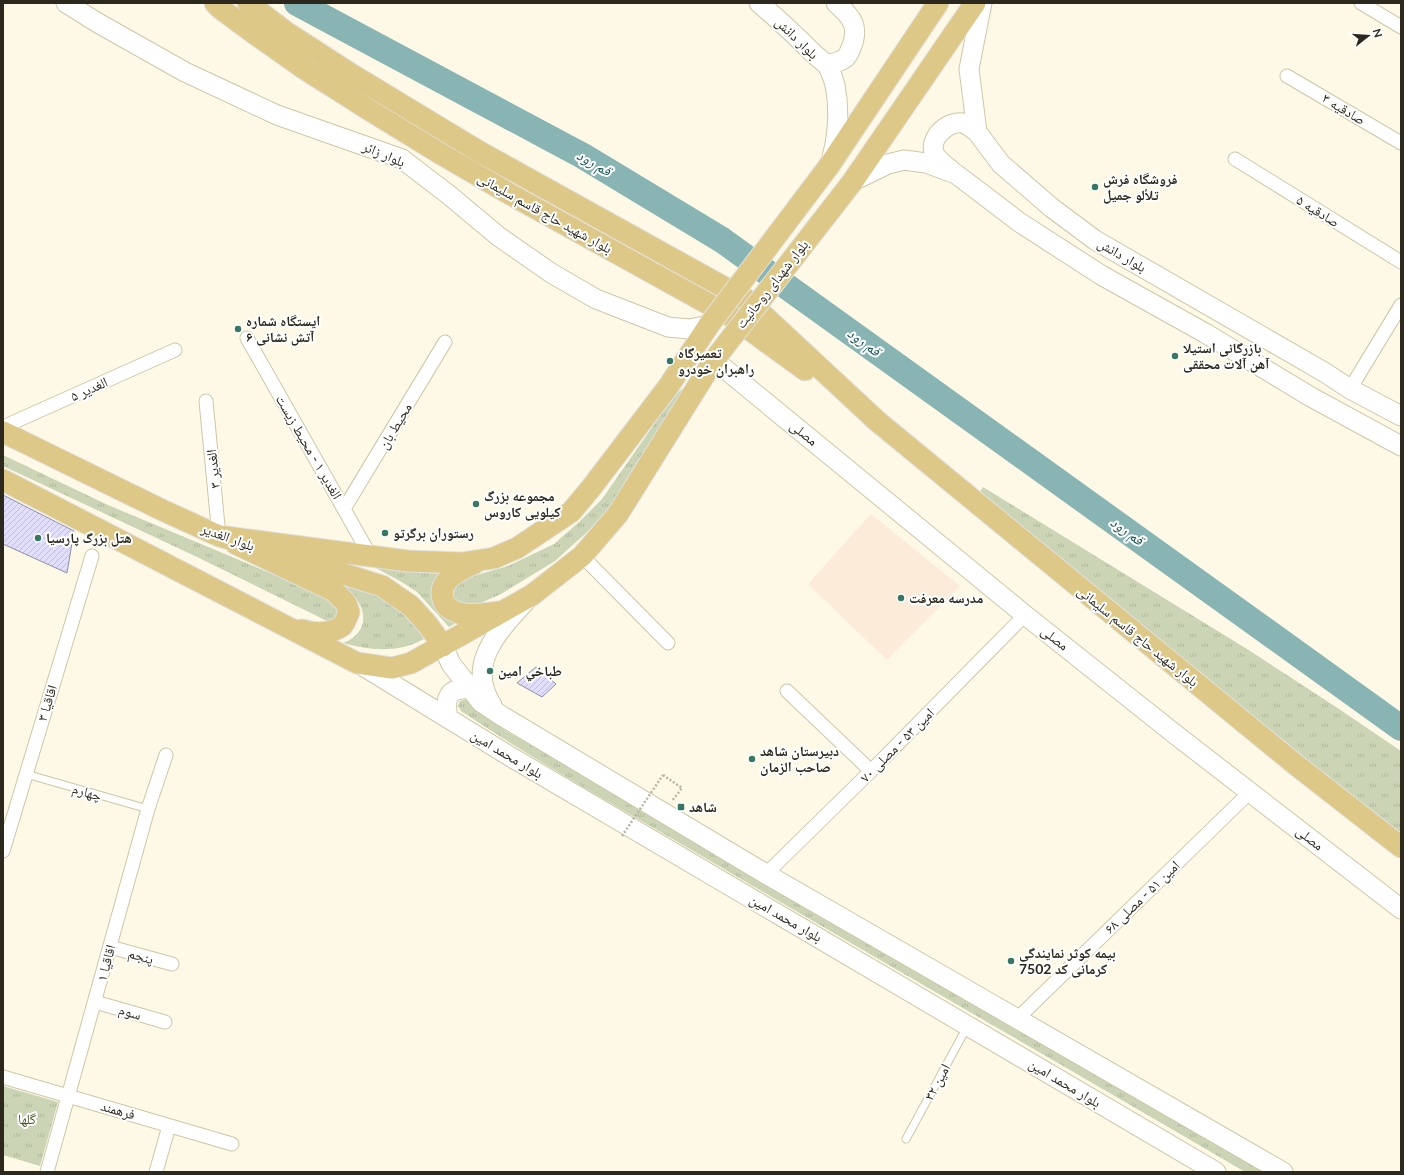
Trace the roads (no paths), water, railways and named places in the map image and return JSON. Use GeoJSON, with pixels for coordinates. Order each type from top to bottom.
{"type":"FeatureCollection","features":[{"type":"Feature","properties":{"kind":"main road","name":"بلوار زائر"},"geometry":{"type":"LineString","coordinates":[[66,3],[184,72],[277,115],[402,159],[449,195],[498,236],[551,273],[596,299],[668,327],[689,329],[710,325]]}},
{"type":"Feature","properties":{"kind":"main road","name":"بلوار شهید حاج قاسم سلیمانی"},"geometry":{"type":"LineString","coordinates":[[248,3],[286,32],[351,74],[480,152],[747,300],[877,421],[1296,765],[1401,847]]}},
{"type":"Feature","properties":{"kind":"main road","name":"بلوار دانش"},"geometry":{"type":"LineString","coordinates":[[759,3],[784,24],[830,70]]}},
{"type":"Feature","properties":{"kind":"main road"},"geometry":{"type":"LineString","coordinates":[[829,166],[835,148],[838,123],[838,101],[830,70],[846,57],[855,36],[853,22],[836,3]]}},
{"type":"Feature","properties":{"kind":"main road","name":"بلوار شهدای روحانیت"},"geometry":{"type":"LineString","coordinates":[[480,560],[494,558],[517,548],[571,512],[592,488],[668,387],[710,325],[829,166],[938,3]]}},
{"type":"Feature","properties":{"kind":"main road","name":"بلوار شهدای روحانیت"},"geometry":{"type":"LineString","coordinates":[[357,663],[392,668],[411,663],[532,595],[582,556],[618,514],[714,360],[853,181],[975,3]]}},
{"type":"Feature","properties":{"kind":"main road"},"geometry":{"type":"LineString","coordinates":[[976,132],[969,69],[982,3]]}},
{"type":"Feature","properties":{"kind":"main road","name":"بلوار شهید حاج قاسم سلیمانی"},"geometry":{"type":"LineString","coordinates":[[216,5],[306,70],[434,150],[732,317],[877,421]]}},
{"type":"Feature","properties":{"kind":"main road"},"geometry":{"type":"LineString","coordinates":[[956,174],[935,154],[933,145],[937,136],[946,128],[962,123],[966,124],[976,132]]}},
{"type":"Feature","properties":{"kind":"main road","name":"بلوار دانش"},"geometry":{"type":"LineString","coordinates":[[976,132],[1002,164],[1052,208],[1095,240],[1317,368],[1350,389],[1401,416]]}},
{"type":"Feature","properties":{"kind":"main road","name":"بلوار دانش"},"geometry":{"type":"LineString","coordinates":[[853,181],[888,164],[904,160],[926,163],[956,174],[1019,222],[1101,274],[1205,333],[1311,397],[1401,446]]}},
{"type":"Feature","properties":{"kind":"main road","name":"مصلی"},"geometry":{"type":"LineString","coordinates":[[714,360],[1026,614],[1250,792],[1401,909]]}},
{"type":"Feature","properties":{"kind":"main road","name":"بلوار الغدیر"},"geometry":{"type":"LineString","coordinates":[[3,432],[220,536],[382,586],[411,606],[428,625],[443,646]]}},
{"type":"Feature","properties":{"kind":"main road"},"geometry":{"type":"LineString","coordinates":[[3,480],[357,663]]}},
{"type":"Feature","properties":{"kind":"main road"},"geometry":{"type":"LineString","coordinates":[[220,536],[408,561],[462,564],[480,560]]}},
{"type":"Feature","properties":{"kind":"main road"},"geometry":{"type":"LineString","coordinates":[[220,536],[302,577],[334,590],[346,603],[349,612],[343,626],[329,633],[307,632],[282,624]]}},
{"type":"Feature","properties":{"kind":"main road"},"geometry":{"type":"LineString","coordinates":[[480,560],[449,578],[444,585],[441,594],[444,604],[453,611],[465,614],[503,611]]}},
{"type":"Feature","properties":{"kind":"main road"},"geometry":{"type":"LineString","coordinates":[[502,716],[495,710],[482,687],[481,672],[485,657],[493,641],[506,623],[532,595]]}},
{"type":"Feature","properties":{"kind":"main road","name":"بلوار محمد امین"},"geometry":{"type":"LineString","coordinates":[[443,646],[451,664],[481,702],[502,716],[766,874],[1283,1172]]}},
{"type":"Feature","properties":{"kind":"main road","name":"بلوار محمد امین"},"geometry":{"type":"LineString","coordinates":[[357,663],[511,757],[1216,1172]]}},
{"type":"Feature","properties":{"kind":"main road"},"geometry":{"type":"LineString","coordinates":[[448,718],[446,700],[450,694],[463,688],[471,689]]}},
{"type":"Feature","properties":{"kind":"street"},"geometry":{"type":"LineString","coordinates":[[1367,4],[1401,26]]}},
{"type":"Feature","properties":{"kind":"street","name":"صادقیه ۳"},"geometry":{"type":"LineString","coordinates":[[1287,76],[1401,143]]}},
{"type":"Feature","properties":{"kind":"street","name":"صادقیه ۵"},"geometry":{"type":"LineString","coordinates":[[1235,159],[1401,262]]}},
{"type":"Feature","properties":{"kind":"street"},"geometry":{"type":"LineString","coordinates":[[1350,389],[1401,305]]}},
{"type":"Feature","properties":{"kind":"street","name":"الغدیر ۱ - محیط زیست"},"geometry":{"type":"LineString","coordinates":[[247,338],[371,556]]}},
{"type":"Feature","properties":{"kind":"street","name":"محیط بان"},"geometry":{"type":"LineString","coordinates":[[344,509],[445,342]]}},
{"type":"Feature","properties":{"kind":"street","name":"الغدیر ۵"},"geometry":{"type":"LineString","coordinates":[[3,427],[175,350]]}},
{"type":"Feature","properties":{"kind":"street","name":"الغدیر ۳"},"geometry":{"type":"LineString","coordinates":[[206,401],[220,536]]}},
{"type":"Feature","properties":{"kind":"street","name":"اقاقیا ۳"},"geometry":{"type":"LineString","coordinates":[[3,851],[92,556]]}},
{"type":"Feature","properties":{"kind":"street"},"geometry":{"type":"LineString","coordinates":[[582,556],[668,643]]}},
{"type":"Feature","properties":{"kind":"street","name":"امین ۵۳ - مصلی ۷۰"},"geometry":{"type":"LineString","coordinates":[[766,874],[871,771],[1026,614]]}},
{"type":"Feature","properties":{"kind":"street"},"geometry":{"type":"LineString","coordinates":[[787,691],[871,771]]}},
{"type":"Feature","properties":{"kind":"street","name":"اقاقیا ۱"},"geometry":{"type":"LineString","coordinates":[[47,1172],[148,810],[166,755]]}},
{"type":"Feature","properties":{"kind":"street","name":"امین ۵۱ - مصلی ۶۸"},"geometry":{"type":"LineString","coordinates":[[1017,1019],[1250,792]]}},
{"type":"Feature","properties":{"kind":"street","name":"پنجم"},"geometry":{"type":"LineString","coordinates":[[110,947],[172,964]]}},
{"type":"Feature","properties":{"kind":"street","name":"سوم"},"geometry":{"type":"LineString","coordinates":[[95,1002],[165,1022]]}},
{"type":"Feature","properties":{"kind":"street","name":"فرهمند"},"geometry":{"type":"LineString","coordinates":[[3,1077],[232,1144]]}},
{"type":"Feature","properties":{"kind":"street"},"geometry":{"type":"LineString","coordinates":[[156,1172],[169,1126]]}},
{"type":"Feature","properties":{"kind":"lane","name":"چهارم"},"geometry":{"type":"LineString","coordinates":[[26,774],[148,810]]}},
{"type":"Feature","properties":{"kind":"lane","name":"امین ۳۲"},"geometry":{"type":"LineString","coordinates":[[906,1140],[968,1025]]}},
{"type":"Feature","properties":{"kind":"waterway","name":"قم رود"},"geometry":{"type":"LineString","coordinates":[[297,3],[583,156],[722,240],[1401,728]]}},
{"type":"Feature","properties":{"kind":"place","name":"فروشگاه فرش تلألو جمیل"},"geometry":{"type":"Point","coordinates":[1095,187]}},
{"type":"Feature","properties":{"kind":"place","name":"ایستگاه شماره ۶ آتش نشانی"},"geometry":{"type":"Point","coordinates":[238,329]}},
{"type":"Feature","properties":{"kind":"place","name":"بازرگانی استیلا آهن آلات محققی"},"geometry":{"type":"Point","coordinates":[1175,356]}},
{"type":"Feature","properties":{"kind":"place","name":"تعمیرگاه راهبران خودرو"},"geometry":{"type":"Point","coordinates":[670,361]}},
{"type":"Feature","properties":{"kind":"place","name":"مجموعه بزرگ کیلویی کاروس"},"geometry":{"type":"Point","coordinates":[476,504]}},
{"type":"Feature","properties":{"kind":"place","name":"رستوران برگرتو"},"geometry":{"type":"Point","coordinates":[385,533]}},
{"type":"Feature","properties":{"kind":"place","name":"هتل بزرگ پارسیا"},"geometry":{"type":"Point","coordinates":[38,538]}},
{"type":"Feature","properties":{"kind":"place","name":"مدرسه معرفت"},"geometry":{"type":"Point","coordinates":[901,598]}},
{"type":"Feature","properties":{"kind":"place","name":"طباخي امين"},"geometry":{"type":"Point","coordinates":[490,671]}},
{"type":"Feature","properties":{"kind":"place","name":"دبیرستان شاهد صاحب الزمان"},"geometry":{"type":"Point","coordinates":[752,759]}},
{"type":"Feature","properties":{"kind":"place","name":"شاهد"},"geometry":{"type":"Point","coordinates":[681,807]}},
{"type":"Feature","properties":{"kind":"place","name":"بیمه کوثر نمایندگی کرمانی کد 7502"},"geometry":{"type":"Point","coordinates":[1011,961]}},
{"type":"Feature","properties":{"kind":"park label","name":"گلها"},"geometry":{"type":"Point","coordinates":[27,1119]}}]}
